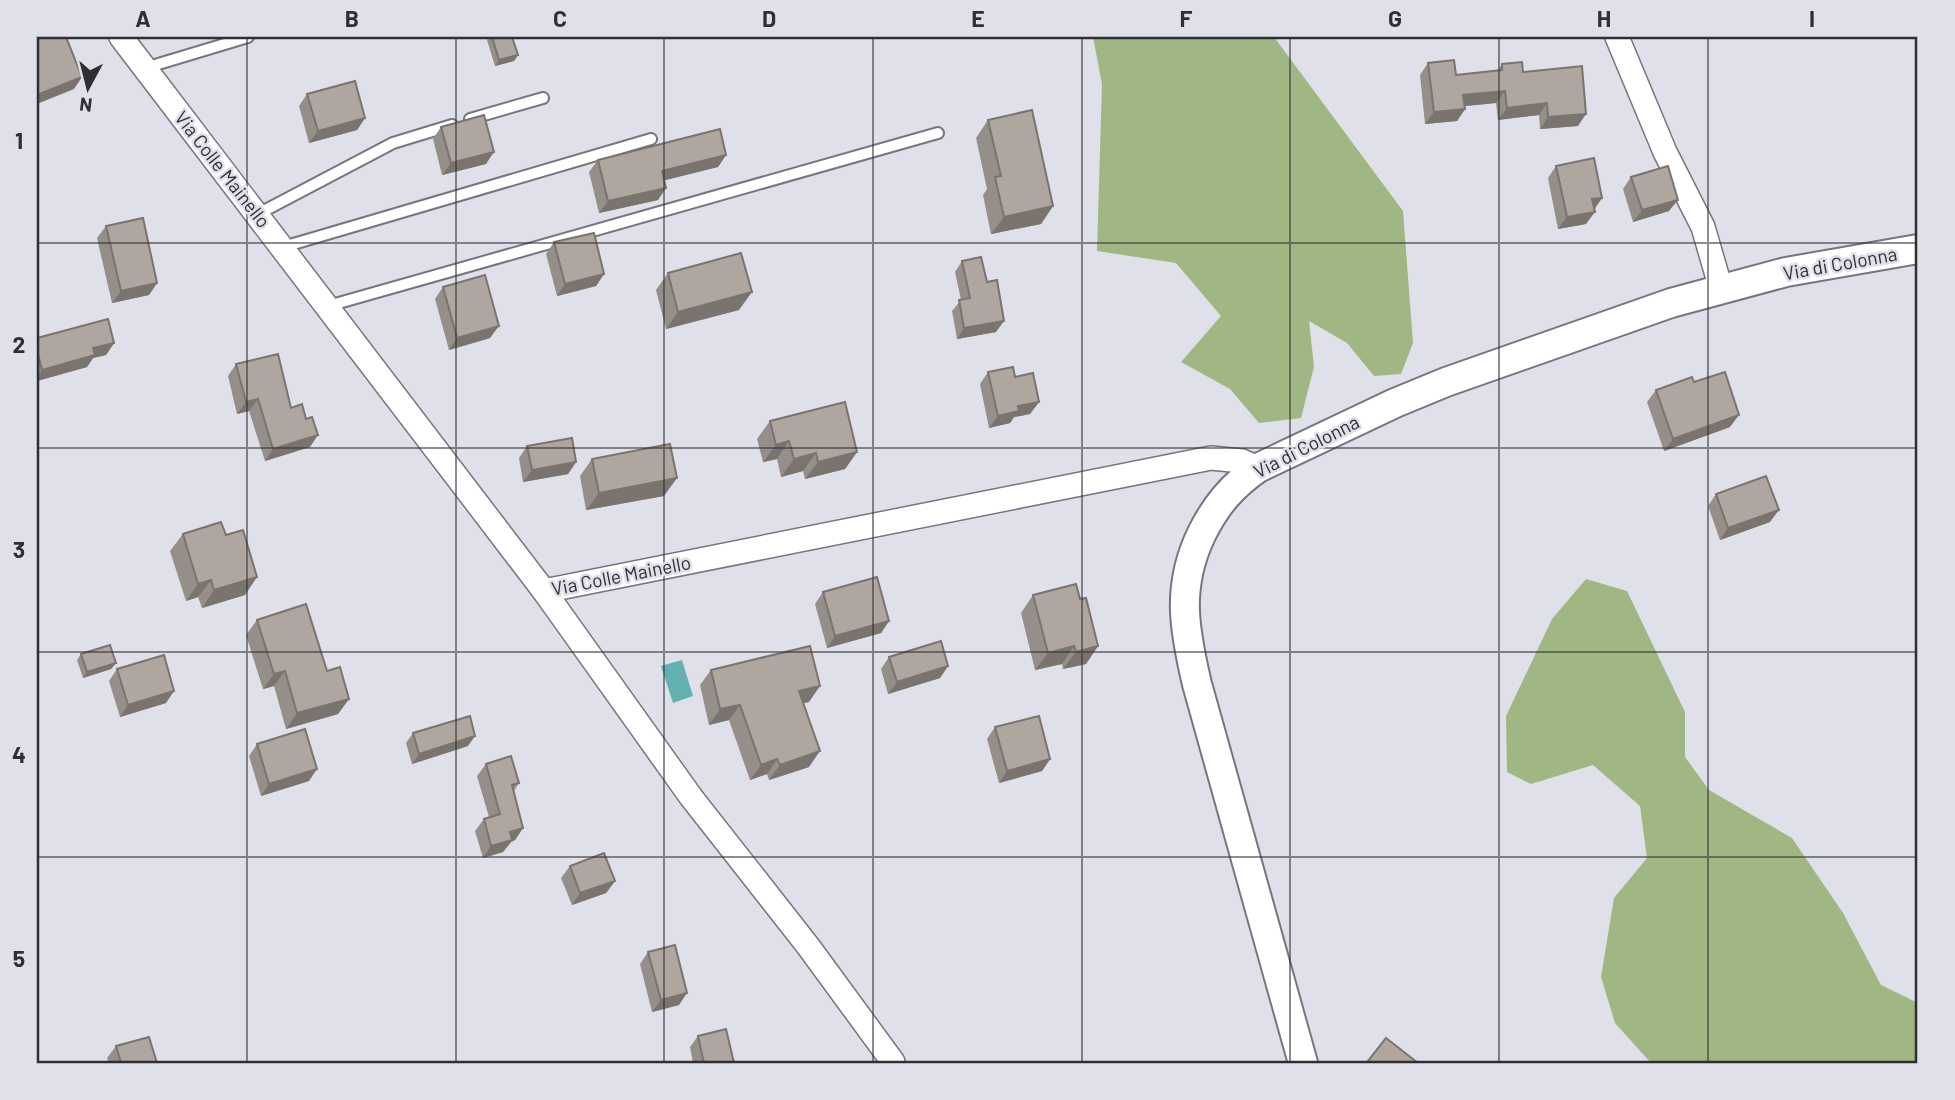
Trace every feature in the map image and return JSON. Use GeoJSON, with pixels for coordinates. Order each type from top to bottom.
{"type":"FeatureCollection","features":[{"type":"Feature","properties":{"kind":"street","name":"Via Colle Mainello"},"geometry":{"type":"LineString","coordinates":[[121,37],[544,591],[1211,458],[1242,461],[1258,468]]}},
{"type":"Feature","properties":{"kind":"street"},"geometry":{"type":"LineString","coordinates":[[1618,37],[1665,152],[1703,227],[1721,289]]}},
{"type":"Feature","properties":{"kind":"street","name":"Via di Colonna"},"geometry":{"type":"LineString","coordinates":[[1303,1063],[1197,684],[1185,617],[1184,589],[1188,571],[1201,535],[1228,491],[1258,468],[1395,403],[1446,382],[1671,303],[1786,272],[1918,250]]}},
{"type":"Feature","properties":{"kind":"street"},"geometry":{"type":"LineString","coordinates":[[544,591],[674,775],[808,946],[893,1062]]}},
{"type":"Feature","properties":{"kind":"lane"},"geometry":{"type":"LineString","coordinates":[[145,68],[248,37]]}},
{"type":"Feature","properties":{"kind":"lane"},"geometry":{"type":"LineString","coordinates":[[258,214],[393,144],[543,98]]}},
{"type":"Feature","properties":{"kind":"lane"},"geometry":{"type":"LineString","coordinates":[[328,306],[938,133]]}},
{"type":"Feature","properties":{"kind":"lane"},"geometry":{"type":"LineString","coordinates":[[283,247],[651,139]]}},
{"type":"Feature","properties":{"kind":"green space"},"geometry":{"type":"Polygon","coordinates":[[[1093,37],[1274,37],[1403,211],[1413,343],[1401,374],[1374,376],[1347,343],[1309,321],[1314,367],[1301,418],[1259,423],[1230,389],[1181,362],[1221,316],[1176,263],[1097,251],[1102,84],[1093,37]]]}},
{"type":"Feature","properties":{"kind":"green space"},"geometry":{"type":"Polygon","coordinates":[[[1586,579],[1627,591],[1685,712],[1685,757],[1709,790],[1792,838],[1843,913],[1881,985],[1918,1003],[1918,1063],[1651,1063],[1615,1023],[1601,977],[1614,898],[1647,858],[1640,806],[1593,765],[1531,784],[1507,772],[1506,716],[1552,619],[1586,579]]]}},
{"type":"Feature","properties":{"kind":"water"},"geometry":{"type":"Polygon","coordinates":[[[682,660],[693,696],[673,703],[661,666],[682,660]]]}},
{"type":"Feature","properties":{"kind":"building"},"geometry":{"type":"Polygon","coordinates":[[[66,37],[82,77],[37,95],[37,39],[66,37]]]}},
{"type":"Feature","properties":{"kind":"building"},"geometry":{"type":"Polygon","coordinates":[[[492,37],[512,37],[518,55],[499,60],[492,37]]]}},
{"type":"Feature","properties":{"kind":"building"},"geometry":{"type":"Polygon","coordinates":[[[1454,60],[1456,75],[1502,70],[1502,64],[1522,62],[1523,72],[1582,66],[1586,114],[1548,117],[1547,103],[1507,108],[1505,91],[1463,95],[1465,109],[1434,112],[1428,63],[1454,60]]]}},
{"type":"Feature","properties":{"kind":"building"},"geometry":{"type":"Polygon","coordinates":[[[355,81],[365,118],[318,131],[307,94],[355,81]]]}},
{"type":"Feature","properties":{"kind":"building"},"geometry":{"type":"Polygon","coordinates":[[[1032,110],[1053,206],[1004,217],[995,177],[1001,176],[988,120],[1032,110]]]}},
{"type":"Feature","properties":{"kind":"building"},"geometry":{"type":"Polygon","coordinates":[[[484,115],[494,152],[451,163],[441,127],[484,115]]]}},
{"type":"Feature","properties":{"kind":"building"},"geometry":{"type":"Polygon","coordinates":[[[720,129],[726,155],[662,171],[666,188],[608,201],[598,160],[720,129]]]}},
{"type":"Feature","properties":{"kind":"building"},"geometry":{"type":"Polygon","coordinates":[[[1594,158],[1602,198],[1592,199],[1595,212],[1567,217],[1556,166],[1594,158]]]}},
{"type":"Feature","properties":{"kind":"building"},"geometry":{"type":"Polygon","coordinates":[[[1668,166],[1678,200],[1642,210],[1631,177],[1668,166]]]}},
{"type":"Feature","properties":{"kind":"building"},"geometry":{"type":"Polygon","coordinates":[[[143,218],[157,283],[121,291],[106,226],[143,218]]]}},
{"type":"Feature","properties":{"kind":"building"},"geometry":{"type":"Polygon","coordinates":[[[594,233],[604,274],[565,284],[554,242],[594,233]]]}},
{"type":"Feature","properties":{"kind":"building"},"geometry":{"type":"Polygon","coordinates":[[[741,253],[752,292],[678,312],[668,273],[741,253]]]}},
{"type":"Feature","properties":{"kind":"building"},"geometry":{"type":"Polygon","coordinates":[[[981,257],[987,282],[997,280],[1004,321],[964,328],[959,300],[970,298],[962,261],[981,257]]]}},
{"type":"Feature","properties":{"kind":"building"},"geometry":{"type":"Polygon","coordinates":[[[485,275],[499,326],[457,338],[443,287],[485,275]]]}},
{"type":"Feature","properties":{"kind":"building"},"geometry":{"type":"Polygon","coordinates":[[[108,319],[114,343],[93,348],[95,355],[42,370],[37,338],[108,319]]]}},
{"type":"Feature","properties":{"kind":"building"},"geometry":{"type":"Polygon","coordinates":[[[278,354],[291,408],[302,404],[306,419],[312,417],[318,435],[273,449],[258,399],[246,402],[236,364],[278,354]]]}},
{"type":"Feature","properties":{"kind":"building"},"geometry":{"type":"Polygon","coordinates":[[[1013,367],[1015,377],[1033,373],[1039,402],[1018,406],[1019,411],[998,416],[988,372],[1013,367]]]}},
{"type":"Feature","properties":{"kind":"building"},"geometry":{"type":"Polygon","coordinates":[[[1725,372],[1739,415],[1673,439],[1656,390],[1692,377],[1694,382],[1725,372]]]}},
{"type":"Feature","properties":{"kind":"building"},"geometry":{"type":"Polygon","coordinates":[[[845,402],[857,452],[818,462],[816,453],[794,459],[789,441],[776,445],[770,421],[845,402]]]}},
{"type":"Feature","properties":{"kind":"building"},"geometry":{"type":"Polygon","coordinates":[[[572,438],[576,462],[532,470],[527,446],[572,438]]]}},
{"type":"Feature","properties":{"kind":"building"},"geometry":{"type":"Polygon","coordinates":[[[670,444],[677,478],[599,493],[592,459],[670,444]]]}},
{"type":"Feature","properties":{"kind":"building"},"geometry":{"type":"Polygon","coordinates":[[[1766,476],[1779,510],[1728,528],[1716,494],[1766,476]]]}},
{"type":"Feature","properties":{"kind":"building"},"geometry":{"type":"Polygon","coordinates":[[[221,522],[226,535],[243,530],[257,577],[214,590],[211,580],[198,584],[183,534],[221,522]]]}},
{"type":"Feature","properties":{"kind":"building"},"geometry":{"type":"Polygon","coordinates":[[[877,577],[889,621],[835,636],[823,592],[877,577]]]}},
{"type":"Feature","properties":{"kind":"building"},"geometry":{"type":"Polygon","coordinates":[[[1076,584],[1080,599],[1086,598],[1098,646],[1076,652],[1074,646],[1048,653],[1033,595],[1076,584]]]}},
{"type":"Feature","properties":{"kind":"building"},"geometry":{"type":"Polygon","coordinates":[[[306,604],[327,671],[340,667],[349,699],[297,713],[285,671],[274,674],[257,620],[306,604]]]}},
{"type":"Feature","properties":{"kind":"building"},"geometry":{"type":"Polygon","coordinates":[[[941,641],[948,666],[897,682],[889,657],[941,641]]]}},
{"type":"Feature","properties":{"kind":"building"},"geometry":{"type":"Polygon","coordinates":[[[110,645],[116,663],[87,672],[81,654],[110,645]]]}},
{"type":"Feature","properties":{"kind":"building"},"geometry":{"type":"Polygon","coordinates":[[[810,646],[820,686],[799,691],[820,751],[780,765],[777,759],[761,765],[740,705],[720,709],[711,670],[810,646]]]}},
{"type":"Feature","properties":{"kind":"building"},"geometry":{"type":"Polygon","coordinates":[[[164,655],[174,691],[128,705],[117,669],[164,655]]]}},
{"type":"Feature","properties":{"kind":"building"},"geometry":{"type":"Polygon","coordinates":[[[470,716],[475,736],[419,754],[413,733],[470,716]]]}},
{"type":"Feature","properties":{"kind":"building"},"geometry":{"type":"Polygon","coordinates":[[[1039,716],[1050,759],[1007,771],[995,727],[1039,716]]]}},
{"type":"Feature","properties":{"kind":"building"},"geometry":{"type":"Polygon","coordinates":[[[305,729],[317,769],[269,784],[257,744],[305,729]]]}},
{"type":"Feature","properties":{"kind":"building"},"geometry":{"type":"Polygon","coordinates":[[[511,756],[519,783],[512,785],[523,828],[510,832],[512,840],[491,846],[484,819],[500,814],[486,764],[511,756]]]}},
{"type":"Feature","properties":{"kind":"building"},"geometry":{"type":"Polygon","coordinates":[[[604,853],[615,881],[580,893],[570,866],[604,853]]]}},
{"type":"Feature","properties":{"kind":"building"},"geometry":{"type":"Polygon","coordinates":[[[675,945],[687,993],[661,1000],[648,952],[675,945]]]}},
{"type":"Feature","properties":{"kind":"building"},"geometry":{"type":"Polygon","coordinates":[[[726,1029],[734,1063],[704,1063],[698,1036],[726,1029]]]}},
{"type":"Feature","properties":{"kind":"building"},"geometry":{"type":"Polygon","coordinates":[[[149,1037],[157,1063],[121,1063],[116,1046],[149,1037]]]}},
{"type":"Feature","properties":{"kind":"building"},"geometry":{"type":"Polygon","coordinates":[[[1386,1038],[1418,1063],[1370,1063],[1368,1061],[1386,1038]]]}}]}
